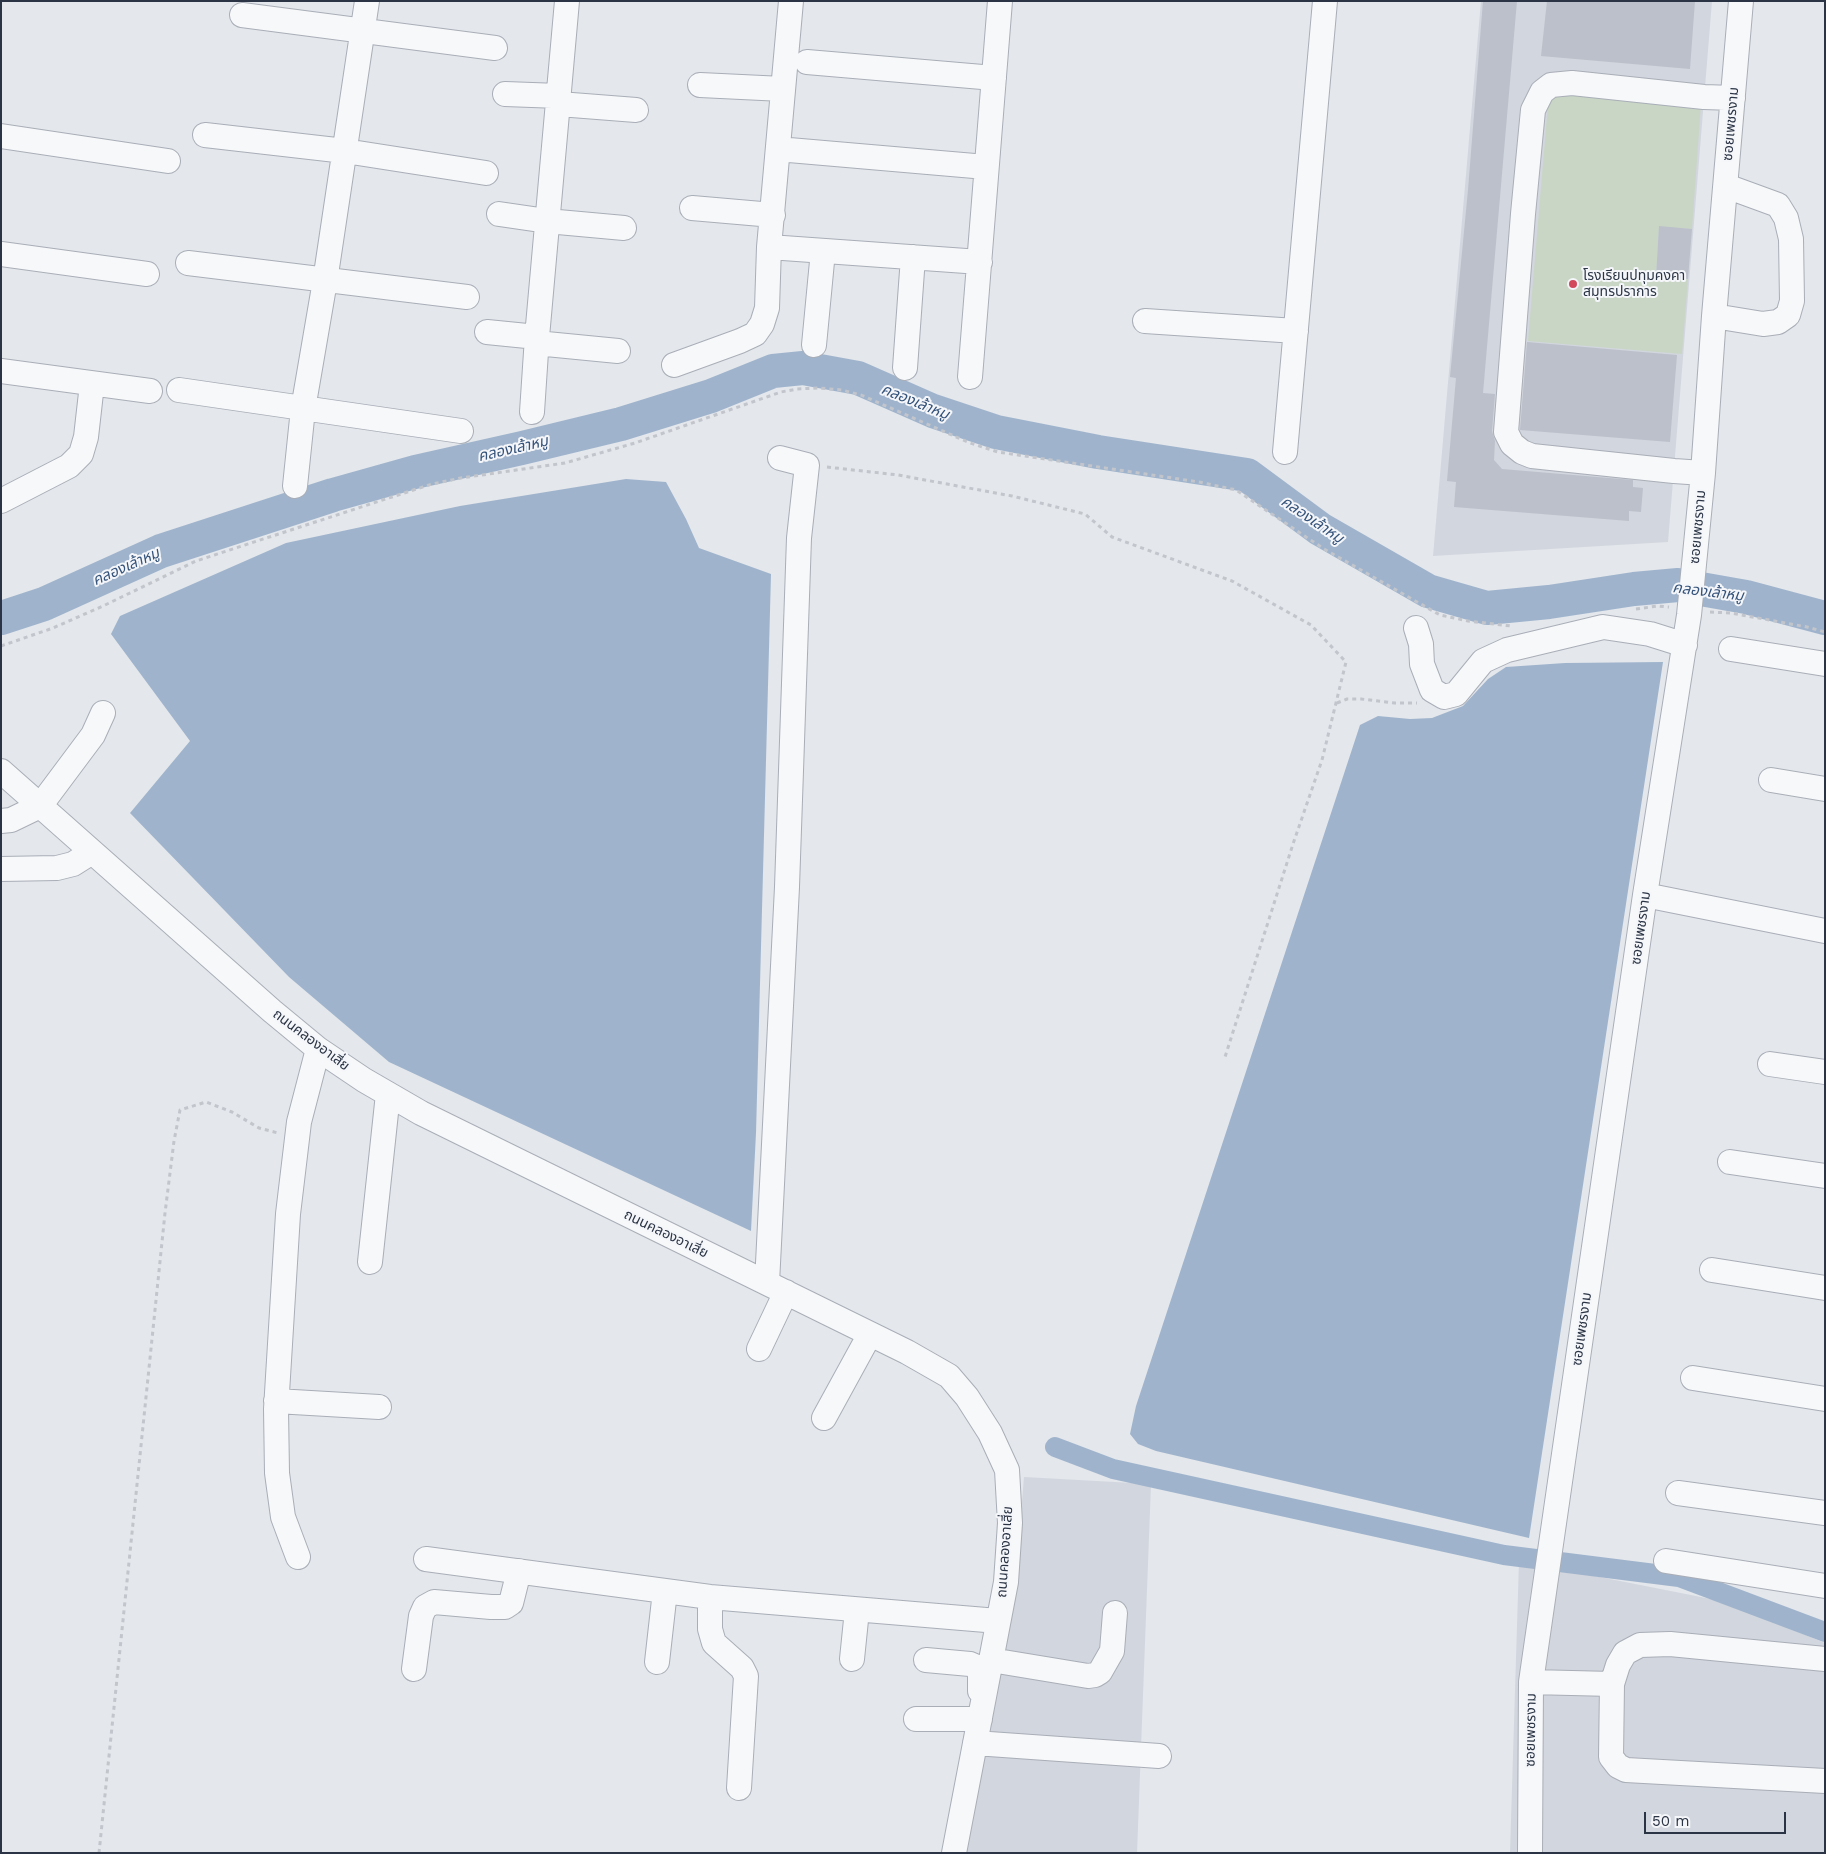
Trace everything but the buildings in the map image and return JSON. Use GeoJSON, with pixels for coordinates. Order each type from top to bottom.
{"type":"FeatureCollection","features":[{"type":"Feature","properties":{"kind":"street"},"geometry":{"type":"LineString","coordinates":[[294,486],[303,409],[326,281],[367,1]]}},
{"type":"Feature","properties":{"kind":"street"},"geometry":{"type":"LineString","coordinates":[[532,412],[536,340],[567,1]]}},
{"type":"Feature","properties":{"kind":"street"},"geometry":{"type":"LineString","coordinates":[[674,365],[740,342],[755,334],[762,324],[767,308],[769,247],[791,1]]}},
{"type":"Feature","properties":{"kind":"street"},"geometry":{"type":"LineString","coordinates":[[970,377],[1000,1]]}},
{"type":"Feature","properties":{"kind":"street"},"geometry":{"type":"LineString","coordinates":[[1285,452],[1325,1]]}},
{"type":"Feature","properties":{"kind":"street","name":"ซอยเพชรงาม"},"geometry":{"type":"LineString","coordinates":[[1530,1853],[1531,1682],[1646,895],[1685,645],[1703,473],[1714,316],[1741,1]]}},
{"type":"Feature","properties":{"kind":"street"},"geometry":{"type":"LineString","coordinates":[[242,15],[495,48]]}},
{"type":"Feature","properties":{"kind":"street"},"geometry":{"type":"LineString","coordinates":[[807,62],[994,78]]}},
{"type":"Feature","properties":{"kind":"street"},"geometry":{"type":"LineString","coordinates":[[1703,473],[1532,456],[1522,452],[1512,444],[1506,432],[1523,214],[1533,110],[1542,92],[1551,85],[1572,83],[1704,97],[1733,98]]}},
{"type":"Feature","properties":{"kind":"street"},"geometry":{"type":"LineString","coordinates":[[700,85],[783,89]]}},
{"type":"Feature","properties":{"kind":"street"},"geometry":{"type":"LineString","coordinates":[[505,94],[636,110]]}},
{"type":"Feature","properties":{"kind":"street"},"geometry":{"type":"LineString","coordinates":[[205,135],[344,151],[486,173]]}},
{"type":"Feature","properties":{"kind":"street"},"geometry":{"type":"LineString","coordinates":[[1,136],[168,161]]}},
{"type":"Feature","properties":{"kind":"street"},"geometry":{"type":"LineString","coordinates":[[790,150],[986,167]]}},
{"type":"Feature","properties":{"kind":"street"},"geometry":{"type":"LineString","coordinates":[[1714,316],[1763,324],[1778,322],[1788,315],[1792,301],[1791,239],[1786,218],[1778,205],[1726,186]]}},
{"type":"Feature","properties":{"kind":"street"},"geometry":{"type":"LineString","coordinates":[[692,208],[773,215]]}},
{"type":"Feature","properties":{"kind":"street"},"geometry":{"type":"LineString","coordinates":[[499,214],[547,221],[624,228]]}},
{"type":"Feature","properties":{"kind":"street"},"geometry":{"type":"LineString","coordinates":[[769,247],[980,262]]}},
{"type":"Feature","properties":{"kind":"street"},"geometry":{"type":"LineString","coordinates":[[814,345],[823,251]]}},
{"type":"Feature","properties":{"kind":"street"},"geometry":{"type":"LineString","coordinates":[[1,254],[147,274]]}},
{"type":"Feature","properties":{"kind":"street"},"geometry":{"type":"LineString","coordinates":[[905,368],[913,257]]}},
{"type":"Feature","properties":{"kind":"street"},"geometry":{"type":"LineString","coordinates":[[188,262],[326,281],[467,297]]}},
{"type":"Feature","properties":{"kind":"street"},"geometry":{"type":"LineString","coordinates":[[1145,321],[1296,331]]}},
{"type":"Feature","properties":{"kind":"street"},"geometry":{"type":"LineString","coordinates":[[487,332],[618,351]]}},
{"type":"Feature","properties":{"kind":"street"},"geometry":{"type":"LineString","coordinates":[[1,371],[150,391]]}},
{"type":"Feature","properties":{"kind":"street"},"geometry":{"type":"LineString","coordinates":[[1,501],[69,466],[81,454],[86,437],[92,384]]}},
{"type":"Feature","properties":{"kind":"street"},"geometry":{"type":"LineString","coordinates":[[179,390],[461,430]]}},
{"type":"Feature","properties":{"kind":"street"},"geometry":{"type":"LineString","coordinates":[[759,1349],[776,1288],[799,538],[806,465],[780,458]]}},
{"type":"Feature","properties":{"kind":"street"},"geometry":{"type":"LineString","coordinates":[[1416,628],[1422,644],[1422,664],[1432,690],[1442,696],[1456,694],[1483,661],[1507,650],[1603,627],[1650,634],[1685,645]]}},
{"type":"Feature","properties":{"kind":"street"},"geometry":{"type":"LineString","coordinates":[[1731,649],[1825,664]]}},
{"type":"Feature","properties":{"kind":"street"},"geometry":{"type":"LineString","coordinates":[[1,821],[11,820],[40,806],[93,735],[103,713]]}},
{"type":"Feature","properties":{"kind":"street","name":"ถนนคลองอาเสี่ย"},"geometry":{"type":"LineString","coordinates":[[1,771],[272,1011],[318,1048],[364,1080],[446,1126],[907,1352],[948,1376],[967,1397],[990,1433],[1007,1470],[1010,1523],[1006,1582],[954,1853]]}},
{"type":"Feature","properties":{"kind":"street"},"geometry":{"type":"LineString","coordinates":[[1771,780],[1825,789]]}},
{"type":"Feature","properties":{"kind":"street"},"geometry":{"type":"LineString","coordinates":[[1,869],[57,868],[73,864],[92,852]]}},
{"type":"Feature","properties":{"kind":"street"},"geometry":{"type":"LineString","coordinates":[[1646,895],[1825,931]]}},
{"type":"Feature","properties":{"kind":"street"},"geometry":{"type":"LineString","coordinates":[[298,1556],[283,1517],[277,1474],[276,1402],[288,1214],[300,1122],[318,1048]]}},
{"type":"Feature","properties":{"kind":"street"},"geometry":{"type":"LineString","coordinates":[[1770,1064],[1825,1072]]}},
{"type":"Feature","properties":{"kind":"street"},"geometry":{"type":"LineString","coordinates":[[370,1262],[388,1094]]}},
{"type":"Feature","properties":{"kind":"street"},"geometry":{"type":"LineString","coordinates":[[1730,1162],[1825,1176]]}},
{"type":"Feature","properties":{"kind":"street"},"geometry":{"type":"LineString","coordinates":[[1712,1270],[1825,1288]]}},
{"type":"Feature","properties":{"kind":"street"},"geometry":{"type":"LineString","coordinates":[[824,1418],[870,1334]]}},
{"type":"Feature","properties":{"kind":"street"},"geometry":{"type":"LineString","coordinates":[[1694,1378],[1825,1399]]}},
{"type":"Feature","properties":{"kind":"street"},"geometry":{"type":"LineString","coordinates":[[276,1402],[379,1407]]}},
{"type":"Feature","properties":{"kind":"street"},"geometry":{"type":"LineString","coordinates":[[1678,1493],[1825,1513]]}},
{"type":"Feature","properties":{"kind":"street"},"geometry":{"type":"LineString","coordinates":[[426,1558],[710,1597],[998,1621]]}},
{"type":"Feature","properties":{"kind":"street"},"geometry":{"type":"LineString","coordinates":[[1666,1561],[1825,1586]]}},
{"type":"Feature","properties":{"kind":"street"},"geometry":{"type":"LineString","coordinates":[[414,1668],[420,1616],[425,1607],[434,1602],[491,1608],[506,1607],[511,1603],[519,1571]]}},
{"type":"Feature","properties":{"kind":"street"},"geometry":{"type":"LineString","coordinates":[[657,1662],[665,1591]]}},
{"type":"Feature","properties":{"kind":"street"},"geometry":{"type":"LineString","coordinates":[[710,1597],[710,1629],[714,1643],[742,1668],[746,1676],[739,1788]]}},
{"type":"Feature","properties":{"kind":"street"},"geometry":{"type":"LineString","coordinates":[[852,1659],[857,1610]]}},
{"type":"Feature","properties":{"kind":"street"},"geometry":{"type":"LineString","coordinates":[[991,1660],[1088,1676],[1095,1675],[1100,1672],[1112,1651],[1115,1614]]}},
{"type":"Feature","properties":{"kind":"street"},"geometry":{"type":"LineString","coordinates":[[1825,1659],[1670,1644],[1640,1645],[1624,1653],[1612,1684],[1611,1757],[1618,1766],[1626,1770],[1825,1781]]}},
{"type":"Feature","properties":{"kind":"street"},"geometry":{"type":"LineString","coordinates":[[926,1660],[970,1664],[977,1667],[980,1672],[980,1690],[985,1691]]}},
{"type":"Feature","properties":{"kind":"street"},"geometry":{"type":"LineString","coordinates":[[1531,1682],[1612,1684]]}},
{"type":"Feature","properties":{"kind":"street"},"geometry":{"type":"LineString","coordinates":[[916,1719],[980,1719]]}},
{"type":"Feature","properties":{"kind":"street"},"geometry":{"type":"LineString","coordinates":[[975,1743],[1159,1756]]}},
{"type":"Feature","properties":{"kind":"street"},"geometry":{"type":"LineString","coordinates":[[954,1853],[968,1777]]}},
{"type":"Feature","properties":{"kind":"path"},"geometry":{"type":"LineString","coordinates":[[1,646],[44,632],[196,561],[432,484],[565,462],[635,443],[781,392],[819,388],[842,390],[862,395],[962,440],[998,452],[1199,482],[1236,490],[1324,549],[1440,615],[1468,621],[1510,626],[1519,625]]}},
{"type":"Feature","properties":{"kind":"path"},"geometry":{"type":"LineString","coordinates":[[806,465],[898,475],[1012,496],[1084,514],[1112,537],[1232,581],[1311,625],[1346,662],[1322,760],[1225,1058]]}},
{"type":"Feature","properties":{"kind":"path"},"geometry":{"type":"LineString","coordinates":[[1629,611],[1658,606],[1689,611],[1731,613],[1825,632]]}},
{"type":"Feature","properties":{"kind":"path"},"geometry":{"type":"LineString","coordinates":[[1336,703],[1347,699],[1419,703],[1442,696]]}},
{"type":"Feature","properties":{"kind":"path"},"geometry":{"type":"LineString","coordinates":[[99,1853],[165,1213],[180,1110],[206,1102],[232,1112],[259,1128],[298,1139]]}},
{"type":"Feature","properties":{"kind":"shaded area","name":"โรงเรียนปทุมคงคา สมุทรปราการ"},"geometry":{"type":"Polygon","coordinates":[[[1481,1],[1712,1],[1668,542],[1433,556],[1481,1]]]}},
{"type":"Feature","properties":{"kind":"shaded area"},"geometry":{"type":"Polygon","coordinates":[[[1024,1477],[1151,1484],[1137,1853],[966,1853],[1015,1589],[1024,1477]]]}},
{"type":"Feature","properties":{"kind":"shaded area"},"geometry":{"type":"Polygon","coordinates":[[[1519,1561],[1726,1602],[1825,1643],[1825,1853],[1510,1853],[1519,1561]]]}},
{"type":"Feature","properties":{"kind":"green space"},"geometry":{"type":"Polygon","coordinates":[[[1549,93],[1701,104],[1692,229],[1659,227],[1656,277],[1688,279],[1682,354],[1528,341],[1549,93]]]}},
{"type":"Feature","properties":{"kind":"water"},"geometry":{"type":"Polygon","coordinates":[[[626,479],[666,482],[699,548],[771,574],[756,1133],[751,1231],[389,1062],[289,977],[130,813],[190,741],[111,634],[120,616],[286,543],[460,506],[626,479]]]}},
{"type":"Feature","properties":{"kind":"water"},"geometry":{"type":"Polygon","coordinates":[[[1663,662],[1529,1538],[1156,1451],[1138,1444],[1130,1434],[1136,1406],[1360,725],[1378,716],[1410,719],[1432,718],[1463,706],[1488,679],[1506,667],[1565,663],[1663,662]]]}},
{"type":"Feature","properties":{"kind":"waterway","name":"คลองเล้าหมู"},"geometry":{"type":"LineString","coordinates":[[1,618],[44,604],[161,551],[333,495],[415,472],[621,424],[711,396],[773,371],[803,368],[858,378],[933,411],[996,432],[1098,452],[1247,475],[1320,529],[1428,591],[1487,608],[1678,585],[1746,597],[1825,618]]}},
{"type":"Feature","properties":{"kind":"waterway"},"geometry":{"type":"LineString","coordinates":[[1055,1447],[1113,1469],[1504,1555],[1679,1577],[1825,1632]]}},
{"type":"Feature","properties":{"kind":"place","name":"โรงเรียนปทุมคงคา สมุทรปราการ"},"geometry":{"type":"Point","coordinates":[1573,284]}}]}
